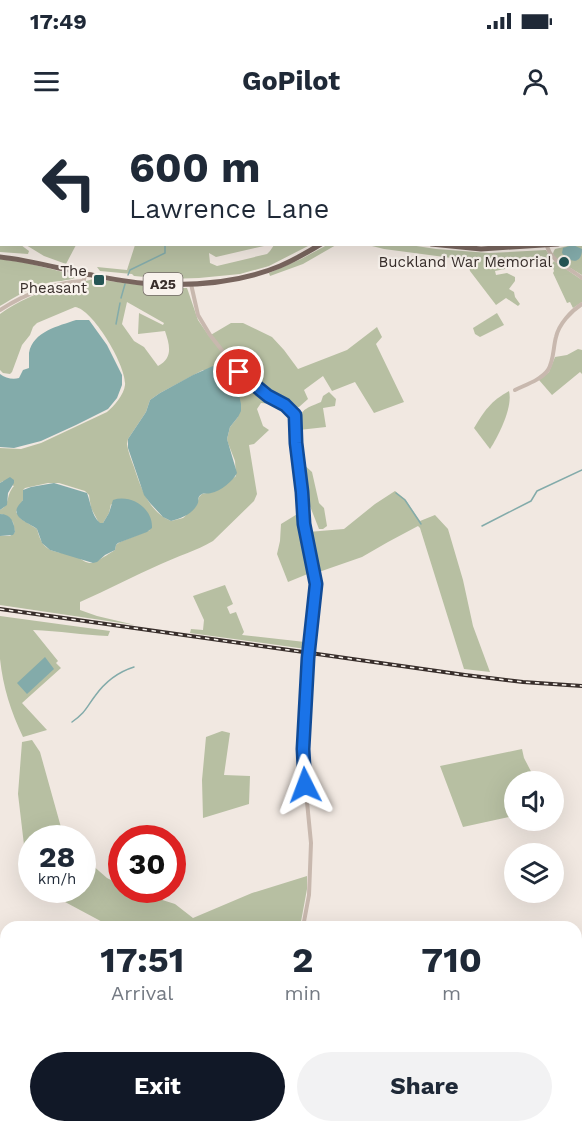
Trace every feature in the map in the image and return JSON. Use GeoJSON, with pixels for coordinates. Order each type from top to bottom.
{"type":"FeatureCollection","features":[{"type":"Feature","properties":{"kind":"main road","name":"A25"},"geometry":{"type":"LineString","coordinates":[[0,257],[152,284],[190,284],[260,273],[295,259],[318,246]]}},
{"type":"Feature","properties":{"kind":"main road"},"geometry":{"type":"LineString","coordinates":[[451,246],[481,249],[548,246]]}},
{"type":"Feature","properties":{"kind":"street"},"geometry":{"type":"LineString","coordinates":[[548,246],[553,257],[582,278]]}},
{"type":"Feature","properties":{"kind":"street"},"geometry":{"type":"LineString","coordinates":[[0,310],[47,287],[64,282],[82,281],[85,273]]}},
{"type":"Feature","properties":{"kind":"street"},"geometry":{"type":"LineString","coordinates":[[190,284],[198,315],[210,335],[239,372],[268,396],[285,405],[295,415],[304,524],[316,584],[308,658],[303,749],[311,843],[309,895],[304,921]]}},
{"type":"Feature","properties":{"kind":"street"},"geometry":{"type":"LineString","coordinates":[[515,390],[547,371],[552,359],[556,335],[572,310],[582,304]]}},
{"type":"Feature","properties":{"kind":"green space"},"geometry":{"type":"Polygon","coordinates":[[[0,246],[22,246],[29,251],[28,254],[0,252],[0,246]]]}},
{"type":"Feature","properties":{"kind":"green space"},"geometry":{"type":"Polygon","coordinates":[[[28,246],[75,246],[66,264],[44,256],[28,246]]]}},
{"type":"Feature","properties":{"kind":"green space"},"geometry":{"type":"Polygon","coordinates":[[[135,246],[264,246],[216,257],[209,253],[210,263],[217,266],[267,254],[273,246],[308,246],[269,266],[240,274],[167,279],[100,271],[97,267],[127,270],[135,246]]]}},
{"type":"Feature","properties":{"kind":"green space"},"geometry":{"type":"Polygon","coordinates":[[[325,246],[334,246],[303,264],[270,276],[269,273],[325,246]]]}},
{"type":"Feature","properties":{"kind":"green space"},"geometry":{"type":"Polygon","coordinates":[[[372,246],[416,246],[489,253],[546,250],[552,259],[547,263],[542,256],[521,258],[519,266],[495,271],[496,275],[507,273],[515,277],[509,289],[514,292],[520,304],[518,306],[506,298],[496,305],[470,271],[467,260],[372,246]]]}},
{"type":"Feature","properties":{"kind":"green space"},"geometry":{"type":"Polygon","coordinates":[[[582,246],[582,275],[561,262],[553,254],[555,249],[582,246]]]}},
{"type":"Feature","properties":{"kind":"green space"},"geometry":{"type":"Polygon","coordinates":[[[0,259],[75,275],[75,278],[41,285],[0,306],[0,259]]]}},
{"type":"Feature","properties":{"kind":"green space"},"geometry":{"type":"Polygon","coordinates":[[[554,261],[582,280],[582,302],[573,308],[570,302],[567,303],[553,273],[554,261]]]}},
{"type":"Feature","properties":{"kind":"green space"},"geometry":{"type":"Polygon","coordinates":[[[89,280],[187,288],[198,320],[209,336],[231,323],[243,323],[272,337],[298,369],[347,350],[377,327],[382,337],[376,344],[404,402],[374,413],[355,382],[332,391],[323,376],[304,390],[308,399],[299,407],[278,400],[278,406],[261,403],[257,409],[263,426],[269,430],[254,444],[249,445],[257,494],[254,501],[213,541],[80,602],[80,610],[135,625],[0,605],[0,536],[10,536],[15,532],[13,522],[0,514],[14,486],[3,481],[0,483],[0,448],[21,449],[41,443],[107,412],[121,396],[125,385],[121,366],[107,340],[91,318],[75,307],[37,323],[22,345],[12,372],[3,373],[0,370],[0,314],[44,291],[89,280]],[[127,302],[122,324],[134,341],[144,347],[158,366],[166,359],[169,351],[165,331],[138,334],[139,313],[163,325],[164,323],[127,302]],[[203,370],[150,400],[146,412],[127,444],[143,491],[151,505],[163,517],[171,521],[183,518],[194,508],[202,494],[216,491],[236,476],[235,461],[227,439],[230,427],[238,417],[239,395],[232,387],[229,377],[203,370]],[[59,483],[25,488],[23,500],[16,512],[21,519],[37,529],[47,548],[56,552],[92,563],[115,550],[116,545],[120,542],[150,530],[111,504],[103,523],[99,523],[91,508],[89,495],[85,491],[59,483]]]}},
{"type":"Feature","properties":{"kind":"green space"},"geometry":{"type":"Polygon","coordinates":[[[497,313],[504,325],[480,337],[475,334],[473,328],[497,313]]]}},
{"type":"Feature","properties":{"kind":"green space"},"geometry":{"type":"Polygon","coordinates":[[[578,349],[582,350],[582,374],[580,372],[552,395],[539,380],[549,372],[555,357],[567,355],[578,349]]]}},
{"type":"Feature","properties":{"kind":"green space"},"geometry":{"type":"Polygon","coordinates":[[[509,391],[507,413],[490,449],[474,428],[488,407],[509,391]]]}},
{"type":"Feature","properties":{"kind":"green space"},"geometry":{"type":"Polygon","coordinates":[[[329,392],[336,399],[335,406],[323,408],[326,427],[299,430],[303,411],[321,402],[323,396],[329,392]]]}},
{"type":"Feature","properties":{"kind":"green space"},"geometry":{"type":"Polygon","coordinates":[[[302,463],[312,472],[319,503],[324,508],[327,526],[323,529],[319,529],[304,491],[302,463]]]}},
{"type":"Feature","properties":{"kind":"green space"},"geometry":{"type":"Polygon","coordinates":[[[395,491],[405,499],[420,521],[435,515],[448,529],[473,626],[490,672],[464,669],[418,526],[362,557],[316,573],[308,532],[344,529],[395,491]]]}},
{"type":"Feature","properties":{"kind":"green space"},"geometry":{"type":"Polygon","coordinates":[[[299,513],[310,573],[288,582],[277,554],[281,524],[299,513]]]}},
{"type":"Feature","properties":{"kind":"green space"},"geometry":{"type":"Polygon","coordinates":[[[225,585],[233,604],[227,607],[230,614],[236,612],[244,632],[242,635],[305,642],[306,649],[190,633],[191,629],[203,630],[204,620],[193,596],[225,585]]]}},
{"type":"Feature","properties":{"kind":"green space"},"geometry":{"type":"Polygon","coordinates":[[[0,616],[110,631],[108,636],[33,630],[61,668],[22,703],[47,730],[23,737],[15,718],[1,669],[0,616]]]}},
{"type":"Feature","properties":{"kind":"green space"},"geometry":{"type":"Polygon","coordinates":[[[222,731],[230,733],[224,775],[250,776],[249,804],[203,818],[202,780],[206,737],[222,731]]]}},
{"type":"Feature","properties":{"kind":"green space"},"geometry":{"type":"Polygon","coordinates":[[[32,740],[40,752],[60,825],[22,825],[18,794],[22,742],[32,740]]]}},
{"type":"Feature","properties":{"kind":"green space"},"geometry":{"type":"Polygon","coordinates":[[[522,749],[531,771],[504,771],[504,818],[463,827],[440,766],[522,749]]]}},
{"type":"Feature","properties":{"kind":"green space"},"geometry":{"type":"Polygon","coordinates":[[[96,868],[108,878],[108,903],[172,903],[193,918],[252,893],[307,876],[301,921],[101,921],[67,903],[96,903],[96,868]]]}},
{"type":"Feature","properties":{"kind":"water"},"geometry":{"type":"Polygon","coordinates":[[[575,246],[582,249],[580,258],[575,261],[568,259],[562,253],[563,248],[575,246]]]}},
{"type":"Feature","properties":{"kind":"water"},"geometry":{"type":"Polygon","coordinates":[[[76,320],[89,320],[107,345],[122,375],[122,385],[117,398],[108,409],[41,441],[14,448],[0,447],[0,374],[4,377],[19,378],[23,370],[29,368],[29,353],[36,339],[48,330],[76,320]]]}},
{"type":"Feature","properties":{"kind":"water"},"geometry":{"type":"Polygon","coordinates":[[[213,366],[228,372],[230,385],[239,395],[241,411],[230,427],[227,439],[237,473],[223,488],[200,495],[196,507],[190,513],[171,521],[163,517],[144,495],[128,448],[128,439],[146,412],[150,400],[213,366]]]}},
{"type":"Feature","properties":{"kind":"water"},"geometry":{"type":"Polygon","coordinates":[[[10,477],[14,483],[8,493],[7,505],[0,510],[0,483],[10,477]]]}},
{"type":"Feature","properties":{"kind":"water"},"geometry":{"type":"Polygon","coordinates":[[[54,483],[87,493],[93,513],[100,523],[103,523],[109,513],[113,500],[127,499],[140,504],[145,509],[149,514],[152,528],[118,543],[115,550],[93,563],[50,550],[42,543],[37,529],[20,518],[16,512],[23,500],[23,490],[54,483]]]}},
{"type":"Feature","properties":{"kind":"water"},"geometry":{"type":"Polygon","coordinates":[[[0,514],[7,515],[11,519],[15,532],[13,535],[0,536],[0,514]]]}},
{"type":"Feature","properties":{"kind":"water"},"geometry":{"type":"Polygon","coordinates":[[[45,657],[54,669],[27,694],[17,683],[45,657]]]}},
{"type":"Feature","properties":{"kind":"waterway"},"geometry":{"type":"LineString","coordinates":[[128,275],[130,270],[165,253],[165,246]]}},
{"type":"Feature","properties":{"kind":"waterway"},"geometry":{"type":"LineString","coordinates":[[121,298],[125,284]]}},
{"type":"Feature","properties":{"kind":"waterway"},"geometry":{"type":"LineString","coordinates":[[116,324],[120,303]]}},
{"type":"Feature","properties":{"kind":"waterway"},"geometry":{"type":"LineString","coordinates":[[482,526],[531,501],[537,491],[582,470]]}},
{"type":"Feature","properties":{"kind":"waterway"},"geometry":{"type":"LineString","coordinates":[[396,493],[405,500],[421,524]]}},
{"type":"Feature","properties":{"kind":"waterway"},"geometry":{"type":"LineString","coordinates":[[72,722],[83,713],[108,682],[134,667]]}},
{"type":"Feature","properties":{"kind":"railway"},"geometry":{"type":"LineString","coordinates":[[0,609],[465,675],[582,686]]}},
{"type":"Feature","properties":{"kind":"place","name":"Buckland War Memorial"},"geometry":{"type":"Point","coordinates":[564,262]}},
{"type":"Feature","properties":{"kind":"place","name":"The Pheasant"},"geometry":{"type":"Point","coordinates":[99,280]}},
{"type":"Feature","properties":{"kind":"route"},"geometry":{"type":"LineString","coordinates":[[239,372],[268,396],[285,405],[295,415],[304,524],[316,584],[308,658],[303,749],[305,785]]}}]}
